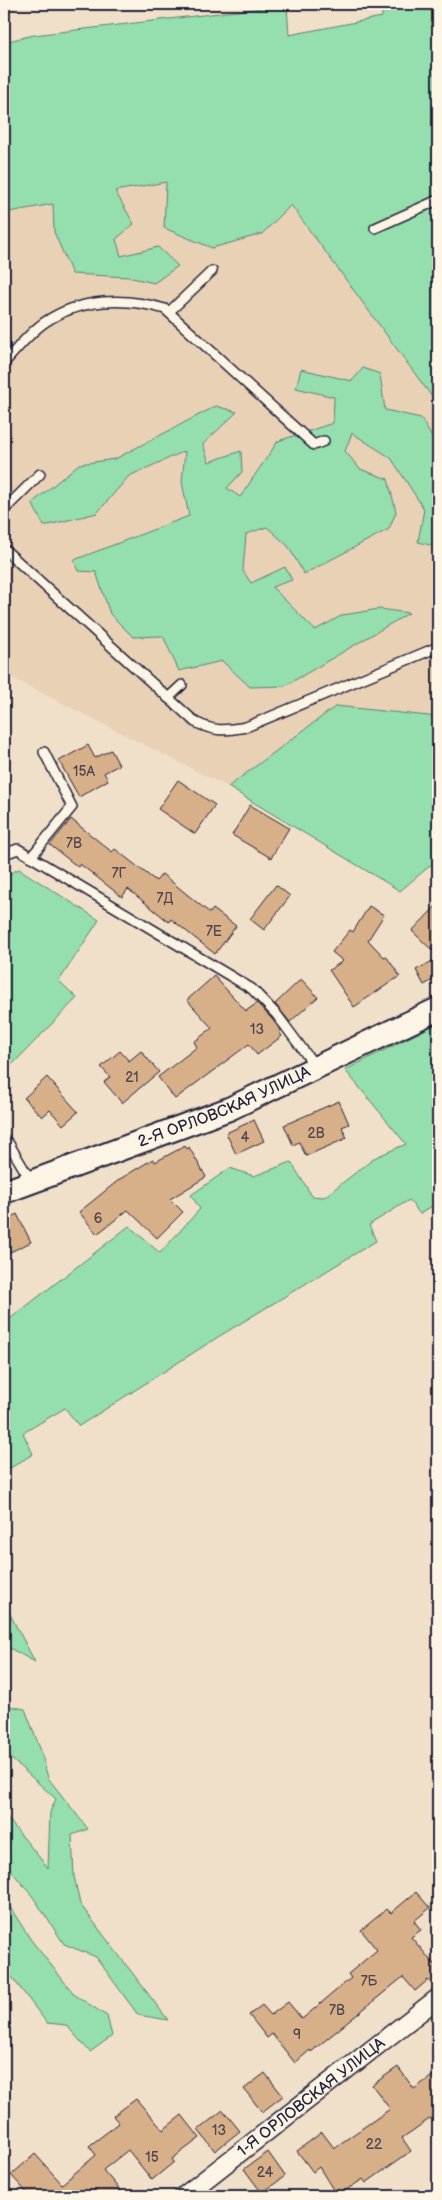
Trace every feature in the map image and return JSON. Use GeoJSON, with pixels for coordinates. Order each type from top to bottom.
{"type":"FeatureCollection","features":[{"type":"Feature","properties":{"kind":"street","name":"2-Я ОРЛОВСКАЯ УЛИЦА"},"geometry":{"type":"LineString","coordinates":[[4,1192],[229,1109],[438,1009]]}},
{"type":"Feature","properties":{"kind":"street","name":"1-Я ОРЛОВСКАЯ УЛИЦА"},"geometry":{"type":"LineString","coordinates":[[184,2196],[438,1998]]}},
{"type":"Feature","properties":{"kind":"lane"},"geometry":{"type":"LineString","coordinates":[[375,228],[438,200]]}},
{"type":"Feature","properties":{"kind":"lane"},"geometry":{"type":"LineString","coordinates":[[169,312],[212,271]]}},
{"type":"Feature","properties":{"kind":"lane"},"geometry":{"type":"LineString","coordinates":[[4,363],[27,337],[45,322],[71,308],[92,302],[142,302],[169,312],[314,446],[324,441]]}},
{"type":"Feature","properties":{"kind":"lane"},"geometry":{"type":"LineString","coordinates":[[4,510],[40,474]]}},
{"type":"Feature","properties":{"kind":"lane"},"geometry":{"type":"LineString","coordinates":[[4,549],[195,722],[212,730],[227,731],[246,727],[438,647]]}},
{"type":"Feature","properties":{"kind":"lane"},"geometry":{"type":"LineString","coordinates":[[168,698],[182,685]]}},
{"type":"Feature","properties":{"kind":"lane"},"geometry":{"type":"LineString","coordinates":[[31,857],[72,807],[44,752]]}},
{"type":"Feature","properties":{"kind":"lane"},"geometry":{"type":"LineString","coordinates":[[4,854],[18,850],[31,857],[252,989],[278,1015],[317,1068]]}},
{"type":"Feature","properties":{"kind":"lane"},"geometry":{"type":"LineString","coordinates":[[4,1139],[9,1144],[31,1182]]}},
{"type":"Feature","properties":{"kind":"shaded area"},"geometry":{"type":"Polygon","coordinates":[[[260,163],[438,405],[438,717],[336,706],[228,787],[4,674],[4,213],[260,163]]]}},
{"type":"Feature","properties":{"kind":"green space"},"geometry":{"type":"Polygon","coordinates":[[[382,4],[438,4],[438,405],[291,205],[262,234],[212,248],[164,228],[166,182],[115,191],[134,224],[116,239],[121,256],[158,247],[178,266],[154,283],[128,277],[72,274],[54,232],[53,204],[4,213],[4,42],[34,35],[287,5],[289,35],[382,17],[382,4]]]}},
{"type":"Feature","properties":{"kind":"green space"},"geometry":{"type":"Polygon","coordinates":[[[363,368],[380,374],[385,410],[421,418],[438,448],[438,547],[418,542],[424,509],[391,458],[352,433],[345,451],[360,469],[388,479],[396,512],[389,529],[304,574],[288,546],[267,527],[246,534],[243,571],[251,583],[285,567],[292,580],[272,587],[315,630],[343,615],[379,609],[409,613],[285,686],[250,687],[222,661],[179,671],[163,636],[133,637],[110,614],[96,572],[78,571],[74,560],[189,516],[182,482],[185,451],[129,476],[97,513],[44,526],[32,503],[79,464],[115,459],[216,406],[237,412],[203,444],[209,462],[241,451],[242,472],[227,488],[240,497],[278,441],[333,423],[334,397],[296,388],[301,369],[352,381],[363,368]]]}},
{"type":"Feature","properties":{"kind":"green space"},"geometry":{"type":"Polygon","coordinates":[[[336,706],[438,717],[438,859],[400,891],[228,787],[336,706]]]}},
{"type":"Feature","properties":{"kind":"green space"},"geometry":{"type":"Polygon","coordinates":[[[19,869],[99,920],[59,981],[77,998],[4,1073],[4,876],[19,869]]]}},
{"type":"Feature","properties":{"kind":"green space"},"geometry":{"type":"Polygon","coordinates":[[[434,1025],[438,1033],[438,1202],[420,1214],[409,1200],[369,1225],[376,1241],[218,1337],[79,1426],[65,1408],[23,1433],[33,1454],[4,1472],[4,1321],[6,1322],[129,1226],[160,1253],[200,1209],[191,1195],[230,1168],[254,1176],[291,1162],[312,1196],[324,1197],[376,1157],[406,1144],[345,1070],[434,1025]]]}},
{"type":"Feature","properties":{"kind":"green space"},"geometry":{"type":"Polygon","coordinates":[[[4,1603],[35,1662],[4,1645],[4,1603]]]}},
{"type":"Feature","properties":{"kind":"green space"},"geometry":{"type":"Polygon","coordinates":[[[4,1705],[25,1709],[41,1751],[48,1778],[88,1829],[72,1835],[74,1876],[80,1904],[168,2020],[138,2015],[96,1957],[64,1944],[33,1897],[4,1862],[4,1814],[48,1868],[50,1812],[56,1799],[8,1756],[4,1749],[4,1705]]]}},
{"type":"Feature","properties":{"kind":"green space"},"geometry":{"type":"Polygon","coordinates":[[[4,1898],[31,1940],[75,1995],[107,2016],[112,2036],[90,2052],[66,2025],[47,2023],[4,1967],[4,1898]]]}},
{"type":"Feature","properties":{"kind":"building"},"geometry":{"type":"Polygon","coordinates":[[[88,745],[95,758],[111,750],[119,765],[104,773],[108,780],[79,797],[59,761],[88,745]]]}},
{"type":"Feature","properties":{"kind":"building"},"geometry":{"type":"Polygon","coordinates":[[[178,780],[215,805],[195,834],[158,809],[178,780]]]}},
{"type":"Feature","properties":{"kind":"building"},"geometry":{"type":"Polygon","coordinates":[[[250,805],[289,828],[271,858],[232,835],[250,805]]]}},
{"type":"Feature","properties":{"kind":"building"},"geometry":{"type":"Polygon","coordinates":[[[71,819],[112,852],[115,849],[156,881],[162,874],[210,913],[213,909],[236,926],[215,954],[171,919],[169,922],[128,889],[122,897],[80,864],[78,867],[50,845],[71,819]]]}},
{"type":"Feature","properties":{"kind":"building"},"geometry":{"type":"Polygon","coordinates":[[[276,885],[290,896],[264,930],[250,919],[276,885]]]}},
{"type":"Feature","properties":{"kind":"building"},"geometry":{"type":"Polygon","coordinates":[[[438,904],[438,956],[412,931],[438,904]]]}},
{"type":"Feature","properties":{"kind":"building"},"geometry":{"type":"Polygon","coordinates":[[[369,906],[384,915],[368,940],[384,957],[386,956],[400,976],[354,1007],[329,970],[343,961],[332,952],[350,930],[353,932],[369,906]]]}},
{"type":"Feature","properties":{"kind":"building"},"geometry":{"type":"Polygon","coordinates":[[[438,958],[438,977],[424,985],[416,970],[438,958]]]}},
{"type":"Feature","properties":{"kind":"building"},"geometry":{"type":"Polygon","coordinates":[[[214,976],[246,1011],[257,1003],[272,1019],[281,1031],[279,1032],[282,1036],[257,1055],[249,1044],[175,1099],[158,1077],[197,1047],[194,1042],[212,1028],[187,1000],[214,976]]]}},
{"type":"Feature","properties":{"kind":"building"},"geometry":{"type":"Polygon","coordinates":[[[301,979],[318,997],[290,1022],[275,1004],[301,979]]]}},
{"type":"Feature","properties":{"kind":"building"},"geometry":{"type":"Polygon","coordinates":[[[120,1051],[129,1061],[141,1051],[159,1072],[122,1103],[104,1082],[110,1077],[101,1067],[120,1051]]]}},
{"type":"Feature","properties":{"kind":"building"},"geometry":{"type":"Polygon","coordinates":[[[47,1077],[78,1112],[63,1125],[50,1110],[42,1117],[24,1098],[47,1077]]]}},
{"type":"Feature","properties":{"kind":"building"},"geometry":{"type":"Polygon","coordinates":[[[339,1101],[349,1124],[342,1127],[347,1138],[306,1156],[299,1142],[293,1145],[284,1125],[339,1101]]]}},
{"type":"Feature","properties":{"kind":"building"},"geometry":{"type":"Polygon","coordinates":[[[254,1120],[264,1141],[236,1154],[226,1133],[254,1120]]]}},
{"type":"Feature","properties":{"kind":"building"},"geometry":{"type":"Polygon","coordinates":[[[185,1146],[187,1149],[189,1147],[206,1177],[170,1199],[183,1212],[157,1238],[128,1210],[97,1234],[79,1212],[120,1179],[153,1159],[155,1162],[185,1146]]]}},
{"type":"Feature","properties":{"kind":"building"},"geometry":{"type":"Polygon","coordinates":[[[17,1214],[31,1242],[4,1255],[4,1221],[17,1214]]]}},
{"type":"Feature","properties":{"kind":"building"},"geometry":{"type":"Polygon","coordinates":[[[416,1892],[430,1908],[414,1921],[421,1930],[411,1937],[438,1969],[438,1988],[435,1988],[428,1980],[415,1991],[403,1977],[295,2063],[272,2034],[267,2038],[249,2015],[262,2005],[271,2015],[288,2002],[302,2019],[351,1978],[348,1974],[377,1950],[361,1930],[387,1909],[391,1913],[416,1892]]]}},
{"type":"Feature","properties":{"kind":"building"},"geometry":{"type":"Polygon","coordinates":[[[398,2067],[414,2089],[438,2072],[438,2113],[402,2138],[411,2151],[366,2183],[363,2179],[337,2196],[319,2167],[313,2172],[297,2151],[322,2132],[334,2148],[390,2109],[372,2085],[398,2067]]]}},
{"type":"Feature","properties":{"kind":"building"},"geometry":{"type":"Polygon","coordinates":[[[265,2073],[283,2096],[262,2112],[244,2089],[265,2073]]]}},
{"type":"Feature","properties":{"kind":"building"},"geometry":{"type":"Polygon","coordinates":[[[136,2099],[163,2130],[182,2115],[200,2138],[172,2159],[174,2162],[152,2180],[128,2150],[103,2170],[125,2196],[30,2196],[11,2175],[35,2154],[62,2184],[96,2155],[89,2146],[119,2123],[113,2116],[136,2099]]]}},
{"type":"Feature","properties":{"kind":"building"},"geometry":{"type":"Polygon","coordinates":[[[223,2110],[240,2131],[215,2151],[198,2130],[223,2110]]]}},
{"type":"Feature","properties":{"kind":"building"},"geometry":{"type":"Polygon","coordinates":[[[268,2152],[285,2176],[262,2193],[244,2169],[268,2152]]]}}]}
